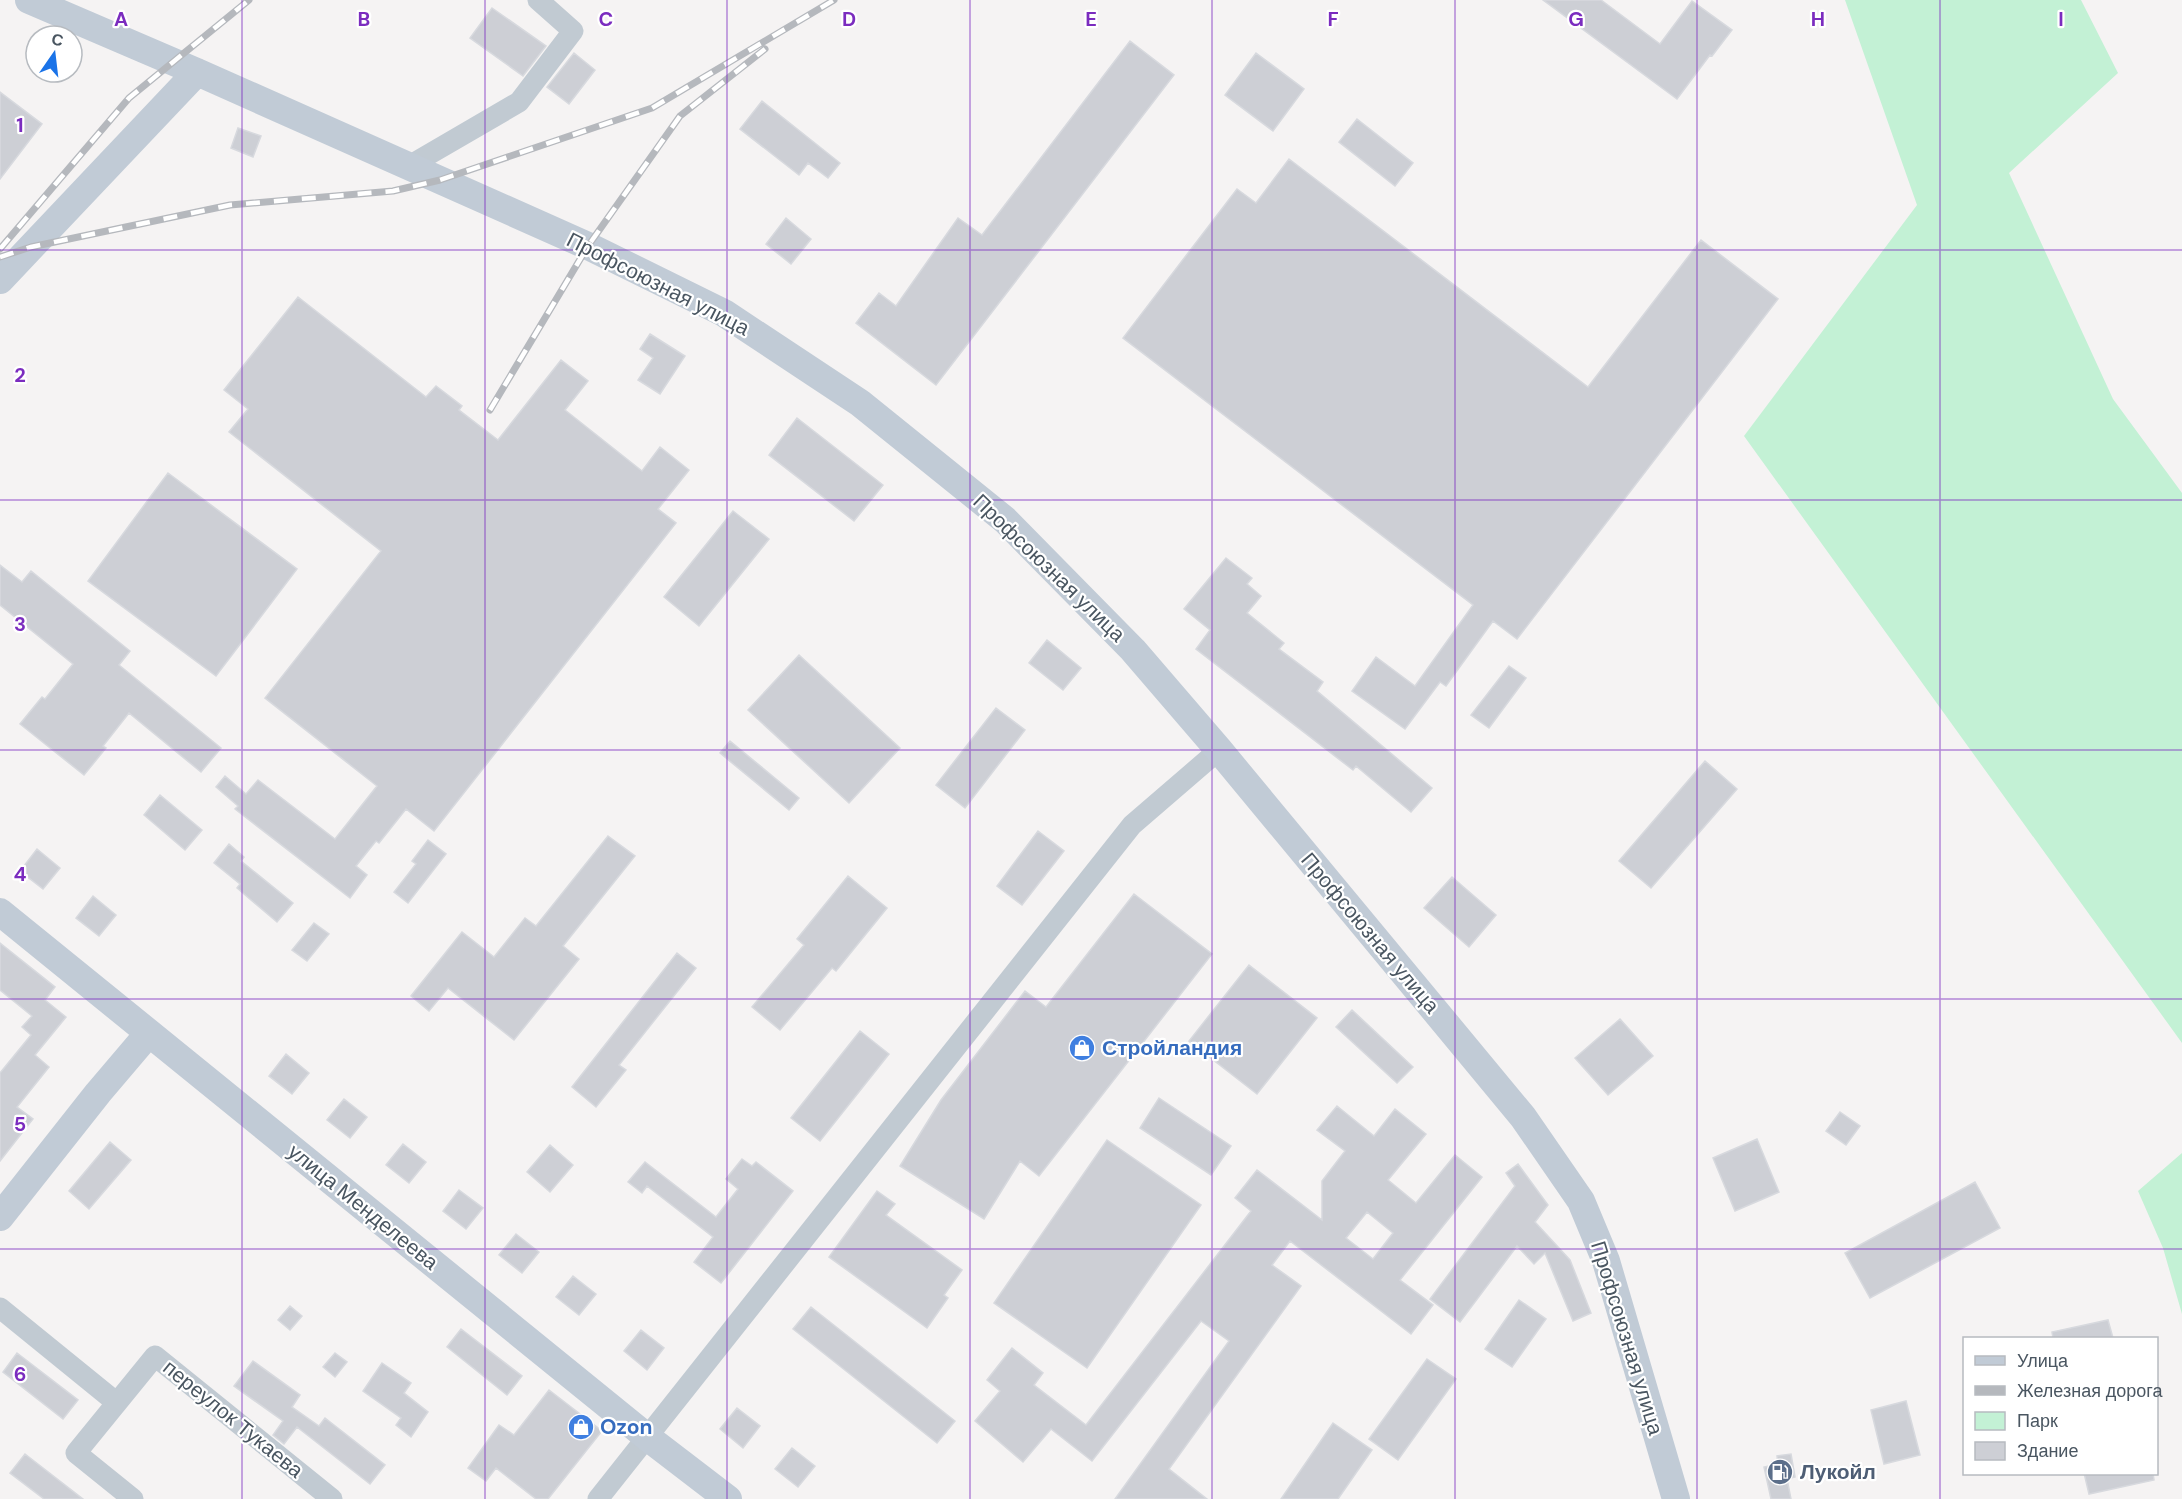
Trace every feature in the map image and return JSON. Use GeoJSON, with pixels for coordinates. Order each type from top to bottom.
{"type":"FeatureCollection","features":[{"type":"Feature","properties":{"kind":"main road","name":"Профсоюзная улица"},"geometry":{"type":"LineString","coordinates":[[29,0],[588,246],[724,313],[860,403],[1005,520],[1133,650],[1219,750],[1523,1117],[1581,1201],[1606,1261],[1676,1499]]}},
{"type":"Feature","properties":{"kind":"main road"},"geometry":{"type":"LineString","coordinates":[[0,280],[197,72]]}},
{"type":"Feature","properties":{"kind":"main road","name":"улица Менделеева"},"geometry":{"type":"LineString","coordinates":[[0,912],[647,1437],[728,1499]]}},
{"type":"Feature","properties":{"kind":"main road"},"geometry":{"type":"LineString","coordinates":[[0,1217],[98,1093],[149,1033]]}},
{"type":"Feature","properties":{"kind":"street"},"geometry":{"type":"LineString","coordinates":[[409,166],[519,102],[573,31],[538,0]]}},
{"type":"Feature","properties":{"kind":"street"},"geometry":{"type":"LineString","coordinates":[[598,1499],[1132,825],[1219,750]]}},
{"type":"Feature","properties":{"kind":"street"},"geometry":{"type":"LineString","coordinates":[[0,1308],[117,1403]]}},
{"type":"Feature","properties":{"kind":"street","name":"переулок Тукаева"},"geometry":{"type":"LineString","coordinates":[[133,1499],[76,1453],[155,1356],[330,1498]]}},
{"type":"Feature","properties":{"kind":"green space"},"geometry":{"type":"Polygon","coordinates":[[[1845,0],[2081,0],[2118,73],[2009,173],[2113,399],[2182,493],[2182,1043],[1744,436],[1917,205],[1845,0]]]}},
{"type":"Feature","properties":{"kind":"green space"},"geometry":{"type":"Polygon","coordinates":[[[2182,1153],[2182,1314],[2163,1248],[2138,1191],[2182,1153]]]}},
{"type":"Feature","properties":{"kind":"building"},"geometry":{"type":"Polygon","coordinates":[[[1543,0],[1601,0],[1660,44],[1692,1],[1732,30],[1677,99],[1543,0]]]}},
{"type":"Feature","properties":{"kind":"building"},"geometry":{"type":"Polygon","coordinates":[[[492,8],[546,46],[523,76],[470,38],[492,8]]]}},
{"type":"Feature","properties":{"kind":"building"},"geometry":{"type":"Polygon","coordinates":[[[1130,41],[1174,75],[936,385],[856,323],[879,293],[896,306],[958,218],[982,235],[1130,41]]]}},
{"type":"Feature","properties":{"kind":"building"},"geometry":{"type":"Polygon","coordinates":[[[574,53],[595,70],[569,104],[547,87],[574,53]]]}},
{"type":"Feature","properties":{"kind":"building"},"geometry":{"type":"Polygon","coordinates":[[[1256,53],[1304,89],[1273,131],[1225,95],[1256,53]]]}},
{"type":"Feature","properties":{"kind":"building"},"geometry":{"type":"Polygon","coordinates":[[[0,92],[42,124],[0,179],[0,92]]]}},
{"type":"Feature","properties":{"kind":"building"},"geometry":{"type":"Polygon","coordinates":[[[762,101],[840,163],[828,178],[808,163],[799,175],[740,129],[762,101]]]}},
{"type":"Feature","properties":{"kind":"building"},"geometry":{"type":"Polygon","coordinates":[[[1357,119],[1413,163],[1395,186],[1339,142],[1357,119]]]}},
{"type":"Feature","properties":{"kind":"building"},"geometry":{"type":"Polygon","coordinates":[[[238,128],[261,136],[253,157],[231,148],[238,128]]]}},
{"type":"Feature","properties":{"kind":"building"},"geometry":{"type":"Polygon","coordinates":[[[1289,159],[1588,387],[1701,240],[1778,299],[1517,639],[1493,621],[1446,686],[1440,682],[1405,729],[1352,691],[1376,657],[1415,686],[1473,605],[1123,338],[1237,189],[1256,203],[1289,159]]]}},
{"type":"Feature","properties":{"kind":"building"},"geometry":{"type":"Polygon","coordinates":[[[786,218],[811,239],[791,264],[766,244],[786,218]]]}},
{"type":"Feature","properties":{"kind":"building"},"geometry":{"type":"Polygon","coordinates":[[[298,297],[426,397],[436,386],[462,406],[459,410],[498,440],[561,360],[588,381],[565,410],[642,471],[660,447],[689,470],[658,509],[676,523],[434,831],[406,809],[379,843],[376,841],[356,866],[367,875],[350,898],[235,809],[238,806],[216,787],[225,776],[246,794],[258,780],[335,839],[377,786],[265,698],[381,551],[229,432],[248,409],[224,390],[298,297]]]}},
{"type":"Feature","properties":{"kind":"building"},"geometry":{"type":"Polygon","coordinates":[[[650,334],[685,356],[660,394],[638,380],[653,358],[640,349],[650,334]]]}},
{"type":"Feature","properties":{"kind":"building"},"geometry":{"type":"Polygon","coordinates":[[[797,418],[883,485],[854,521],[769,455],[797,418]]]}},
{"type":"Feature","properties":{"kind":"building"},"geometry":{"type":"Polygon","coordinates":[[[168,473],[297,569],[216,676],[88,581],[168,473]]]}},
{"type":"Feature","properties":{"kind":"building"},"geometry":{"type":"Polygon","coordinates":[[[733,511],[769,539],[699,626],[664,597],[733,511]]]}},
{"type":"Feature","properties":{"kind":"building"},"geometry":{"type":"Polygon","coordinates":[[[1226,558],[1252,578],[1247,584],[1261,596],[1247,613],[1284,643],[1279,649],[1323,682],[1317,691],[1432,788],[1411,812],[1356,766],[1353,770],[1196,649],[1210,630],[1184,609],[1226,558]]]}},
{"type":"Feature","properties":{"kind":"building"},"geometry":{"type":"Polygon","coordinates":[[[0,565],[22,582],[31,571],[130,651],[119,665],[221,748],[201,772],[129,713],[103,746],[106,748],[84,775],[20,724],[42,697],[45,699],[73,664],[0,605],[0,565]]]}},
{"type":"Feature","properties":{"kind":"building"},"geometry":{"type":"Polygon","coordinates":[[[1047,640],[1081,668],[1063,690],[1029,663],[1047,640]]]}},
{"type":"Feature","properties":{"kind":"building"},"geometry":{"type":"Polygon","coordinates":[[[799,655],[900,748],[849,803],[748,710],[799,655]]]}},
{"type":"Feature","properties":{"kind":"building"},"geometry":{"type":"Polygon","coordinates":[[[1509,666],[1526,678],[1489,728],[1471,715],[1509,666]]]}},
{"type":"Feature","properties":{"kind":"building"},"geometry":{"type":"Polygon","coordinates":[[[996,708],[1025,730],[965,808],[936,785],[996,708]]]}},
{"type":"Feature","properties":{"kind":"building"},"geometry":{"type":"Polygon","coordinates":[[[730,741],[799,798],[789,810],[720,753],[730,741]]]}},
{"type":"Feature","properties":{"kind":"building"},"geometry":{"type":"Polygon","coordinates":[[[1705,761],[1737,789],[1651,888],[1619,861],[1705,761]]]}},
{"type":"Feature","properties":{"kind":"building"},"geometry":{"type":"Polygon","coordinates":[[[160,795],[202,830],[185,850],[144,815],[160,795]]]}},
{"type":"Feature","properties":{"kind":"building"},"geometry":{"type":"Polygon","coordinates":[[[1038,831],[1064,851],[1022,905],[997,886],[1038,831]]]}},
{"type":"Feature","properties":{"kind":"building"},"geometry":{"type":"Polygon","coordinates":[[[608,836],[635,856],[563,946],[579,959],[514,1040],[448,988],[429,1011],[411,996],[462,932],[494,957],[525,918],[536,926],[608,836]]]}},
{"type":"Feature","properties":{"kind":"building"},"geometry":{"type":"Polygon","coordinates":[[[428,840],[446,854],[408,903],[394,892],[416,864],[412,861],[428,840]]]}},
{"type":"Feature","properties":{"kind":"building"},"geometry":{"type":"Polygon","coordinates":[[[229,844],[244,857],[241,861],[293,903],[277,922],[237,888],[240,884],[214,863],[229,844]]]}},
{"type":"Feature","properties":{"kind":"building"},"geometry":{"type":"Polygon","coordinates":[[[37,849],[60,868],[43,889],[20,871],[37,849]]]}},
{"type":"Feature","properties":{"kind":"building"},"geometry":{"type":"Polygon","coordinates":[[[848,876],[887,908],[836,971],[832,968],[780,1030],[752,1007],[804,945],[797,939],[848,876]]]}},
{"type":"Feature","properties":{"kind":"building"},"geometry":{"type":"Polygon","coordinates":[[[1452,877],[1496,915],[1469,947],[1424,908],[1452,877]]]}},
{"type":"Feature","properties":{"kind":"building"},"geometry":{"type":"Polygon","coordinates":[[[1134,894],[1212,954],[1039,1176],[1020,1161],[984,1219],[900,1166],[941,1100],[1025,991],[1046,1007],[1134,894]]]}},
{"type":"Feature","properties":{"kind":"building"},"geometry":{"type":"Polygon","coordinates":[[[93,896],[116,915],[99,936],[76,918],[93,896]]]}},
{"type":"Feature","properties":{"kind":"building"},"geometry":{"type":"Polygon","coordinates":[[[314,923],[329,934],[307,961],[292,950],[314,923]]]}},
{"type":"Feature","properties":{"kind":"building"},"geometry":{"type":"Polygon","coordinates":[[[0,943],[55,987],[45,1000],[66,1017],[35,1055],[49,1067],[17,1107],[33,1119],[0,1161],[0,1073],[31,1035],[22,1027],[32,1016],[0,990],[0,943]]]}},
{"type":"Feature","properties":{"kind":"building"},"geometry":{"type":"Polygon","coordinates":[[[677,953],[696,968],[619,1065],[626,1070],[596,1107],[572,1087],[677,953]]]}},
{"type":"Feature","properties":{"kind":"building"},"geometry":{"type":"Polygon","coordinates":[[[1249,965],[1317,1018],[1257,1094],[1189,1041],[1249,965]]]}},
{"type":"Feature","properties":{"kind":"building"},"geometry":{"type":"Polygon","coordinates":[[[1352,1010],[1413,1067],[1397,1083],[1336,1027],[1352,1010]]]}},
{"type":"Feature","properties":{"kind":"building"},"geometry":{"type":"Polygon","coordinates":[[[1620,1019],[1653,1056],[1608,1095],[1575,1058],[1620,1019]]]}},
{"type":"Feature","properties":{"kind":"building"},"geometry":{"type":"Polygon","coordinates":[[[860,1031],[889,1054],[820,1141],[791,1118],[860,1031]]]}},
{"type":"Feature","properties":{"kind":"building"},"geometry":{"type":"Polygon","coordinates":[[[286,1054],[309,1073],[292,1094],[269,1076],[286,1054]]]}},
{"type":"Feature","properties":{"kind":"building"},"geometry":{"type":"Polygon","coordinates":[[[1159,1098],[1231,1146],[1211,1175],[1140,1128],[1159,1098]]]}},
{"type":"Feature","properties":{"kind":"building"},"geometry":{"type":"Polygon","coordinates":[[[344,1099],[367,1117],[350,1138],[327,1120],[344,1099]]]}},
{"type":"Feature","properties":{"kind":"building"},"geometry":{"type":"Polygon","coordinates":[[[1337,1106],[1374,1136],[1395,1109],[1426,1134],[1388,1180],[1416,1203],[1455,1155],[1482,1177],[1400,1280],[1433,1305],[1411,1334],[1290,1241],[1272,1265],[1301,1286],[1169,1469],[1207,1499],[1115,1499],[1229,1341],[1201,1321],[1092,1461],[1051,1429],[1023,1462],[975,1421],[1000,1391],[987,1380],[1012,1348],[1043,1373],[1034,1385],[1086,1425],[1251,1211],[1235,1198],[1257,1170],[1322,1220],[1322,1181],[1345,1151],[1317,1130],[1337,1106]],[[1367,1212],[1346,1238],[1373,1259],[1393,1233],[1367,1212]]]}},
{"type":"Feature","properties":{"kind":"building"},"geometry":{"type":"Polygon","coordinates":[[[1840,1112],[1860,1126],[1846,1145],[1826,1131],[1840,1112]]]}},
{"type":"Feature","properties":{"kind":"building"},"geometry":{"type":"Polygon","coordinates":[[[1757,1139],[1779,1192],[1735,1211],[1713,1158],[1757,1139]]]}},
{"type":"Feature","properties":{"kind":"building"},"geometry":{"type":"Polygon","coordinates":[[[1107,1140],[1201,1205],[1087,1368],[994,1303],[1107,1140]]]}},
{"type":"Feature","properties":{"kind":"building"},"geometry":{"type":"Polygon","coordinates":[[[110,1142],[131,1160],[89,1209],[69,1191],[110,1142]]]}},
{"type":"Feature","properties":{"kind":"building"},"geometry":{"type":"Polygon","coordinates":[[[403,1144],[426,1162],[409,1183],[386,1165],[403,1144]]]}},
{"type":"Feature","properties":{"kind":"building"},"geometry":{"type":"Polygon","coordinates":[[[550,1145],[573,1165],[550,1192],[527,1172],[550,1145]]]}},
{"type":"Feature","properties":{"kind":"building"},"geometry":{"type":"Polygon","coordinates":[[[742,1159],[752,1166],[756,1162],[793,1191],[721,1283],[694,1262],[713,1237],[647,1186],[642,1193],[628,1182],[645,1162],[716,1217],[738,1189],[726,1179],[742,1159]]]}},
{"type":"Feature","properties":{"kind":"building"},"geometry":{"type":"Polygon","coordinates":[[[1518,1164],[1548,1205],[1535,1222],[1570,1260],[1591,1313],[1573,1321],[1545,1253],[1534,1264],[1517,1246],[1460,1322],[1430,1299],[1515,1186],[1506,1173],[1518,1164]]]}},
{"type":"Feature","properties":{"kind":"building"},"geometry":{"type":"Polygon","coordinates":[[[1975,1182],[2000,1228],[1870,1298],[1845,1253],[1975,1182]]]}},
{"type":"Feature","properties":{"kind":"building"},"geometry":{"type":"Polygon","coordinates":[[[459,1190],[483,1208],[466,1229],[443,1211],[459,1190]]]}},
{"type":"Feature","properties":{"kind":"building"},"geometry":{"type":"Polygon","coordinates":[[[877,1191],[895,1204],[886,1215],[962,1270],[944,1295],[948,1298],[927,1328],[829,1257],[877,1191]]]}},
{"type":"Feature","properties":{"kind":"building"},"geometry":{"type":"Polygon","coordinates":[[[516,1234],[539,1252],[522,1273],[499,1255],[516,1234]]]}},
{"type":"Feature","properties":{"kind":"building"},"geometry":{"type":"Polygon","coordinates":[[[573,1276],[596,1294],[579,1315],[556,1297],[573,1276]]]}},
{"type":"Feature","properties":{"kind":"building"},"geometry":{"type":"Polygon","coordinates":[[[1519,1300],[1546,1319],[1512,1367],[1485,1349],[1519,1300]]]}},
{"type":"Feature","properties":{"kind":"building"},"geometry":{"type":"Polygon","coordinates":[[[290,1306],[302,1316],[290,1330],[278,1320],[290,1306]]]}},
{"type":"Feature","properties":{"kind":"building"},"geometry":{"type":"Polygon","coordinates":[[[811,1307],[955,1421],[937,1443],[793,1329],[811,1307]]]}},
{"type":"Feature","properties":{"kind":"building"},"geometry":{"type":"Polygon","coordinates":[[[2108,1320],[2113,1337],[2053,1337],[2052,1332],[2108,1320]]]}},
{"type":"Feature","properties":{"kind":"building"},"geometry":{"type":"Polygon","coordinates":[[[461,1329],[522,1376],[507,1395],[447,1347],[461,1329]]]}},
{"type":"Feature","properties":{"kind":"building"},"geometry":{"type":"Polygon","coordinates":[[[641,1330],[664,1348],[647,1370],[624,1351],[641,1330]]]}},
{"type":"Feature","properties":{"kind":"building"},"geometry":{"type":"Polygon","coordinates":[[[17,1353],[78,1400],[63,1419],[3,1372],[17,1353]]]}},
{"type":"Feature","properties":{"kind":"building"},"geometry":{"type":"Polygon","coordinates":[[[335,1353],[347,1362],[335,1377],[323,1367],[335,1353]]]}},
{"type":"Feature","properties":{"kind":"building"},"geometry":{"type":"Polygon","coordinates":[[[1427,1359],[1456,1379],[1398,1460],[1369,1439],[1427,1359]]]}},
{"type":"Feature","properties":{"kind":"building"},"geometry":{"type":"Polygon","coordinates":[[[253,1361],[300,1395],[292,1407],[319,1426],[325,1418],[385,1465],[370,1484],[297,1427],[284,1444],[273,1435],[283,1421],[234,1386],[253,1361]]]}},
{"type":"Feature","properties":{"kind":"building"},"geometry":{"type":"Polygon","coordinates":[[[382,1363],[411,1383],[404,1393],[428,1412],[411,1437],[396,1425],[401,1418],[363,1391],[382,1363]]]}},
{"type":"Feature","properties":{"kind":"building"},"geometry":{"type":"Polygon","coordinates":[[[549,1390],[602,1431],[548,1499],[536,1499],[496,1468],[486,1481],[468,1468],[499,1425],[514,1435],[549,1390]]]}},
{"type":"Feature","properties":{"kind":"building"},"geometry":{"type":"Polygon","coordinates":[[[1906,1401],[1920,1455],[1884,1464],[1871,1410],[1906,1401]]]}},
{"type":"Feature","properties":{"kind":"building"},"geometry":{"type":"Polygon","coordinates":[[[737,1408],[760,1426],[743,1448],[720,1429],[737,1408]]]}},
{"type":"Feature","properties":{"kind":"building"},"geometry":{"type":"Polygon","coordinates":[[[1333,1423],[1372,1450],[1338,1499],[1281,1499],[1333,1423]]]}},
{"type":"Feature","properties":{"kind":"building"},"geometry":{"type":"Polygon","coordinates":[[[792,1448],[815,1466],[798,1487],[775,1469],[792,1448]]]}},
{"type":"Feature","properties":{"kind":"building"},"geometry":{"type":"Polygon","coordinates":[[[25,1454],[83,1499],[44,1499],[10,1473],[25,1454]]]}},
{"type":"Feature","properties":{"kind":"building","name":"Лукойл"},"geometry":{"type":"Polygon","coordinates":[[[1791,1454],[1795,1477],[1787,1479],[1791,1499],[1771,1499],[1764,1467],[1778,1464],[1777,1456],[1791,1454]]]}},
{"type":"Feature","properties":{"kind":"building"},"geometry":{"type":"Polygon","coordinates":[[[2084,1475],[2153,1475],[2154,1480],[2089,1494],[2084,1475]]]}},
{"type":"Feature","properties":{"kind":"railway"},"geometry":{"type":"LineString","coordinates":[[0,249],[129,98],[249,0]]}},
{"type":"Feature","properties":{"kind":"railway"},"geometry":{"type":"LineString","coordinates":[[0,257],[31,247],[230,205],[393,191],[440,180],[652,108],[834,0]]}},
{"type":"Feature","properties":{"kind":"railway"},"geometry":{"type":"LineString","coordinates":[[490,410],[588,246],[680,116],[765,49]]}},
{"type":"Feature","properties":{"kind":"place","name":"Стройландия"},"geometry":{"type":"Point","coordinates":[1082,1048]}},
{"type":"Feature","properties":{"kind":"place","name":"Ozon"},"geometry":{"type":"Point","coordinates":[581,1427]}},
{"type":"Feature","properties":{"kind":"place","name":"Лукойл"},"geometry":{"type":"Point","coordinates":[1780,1472]}}]}
